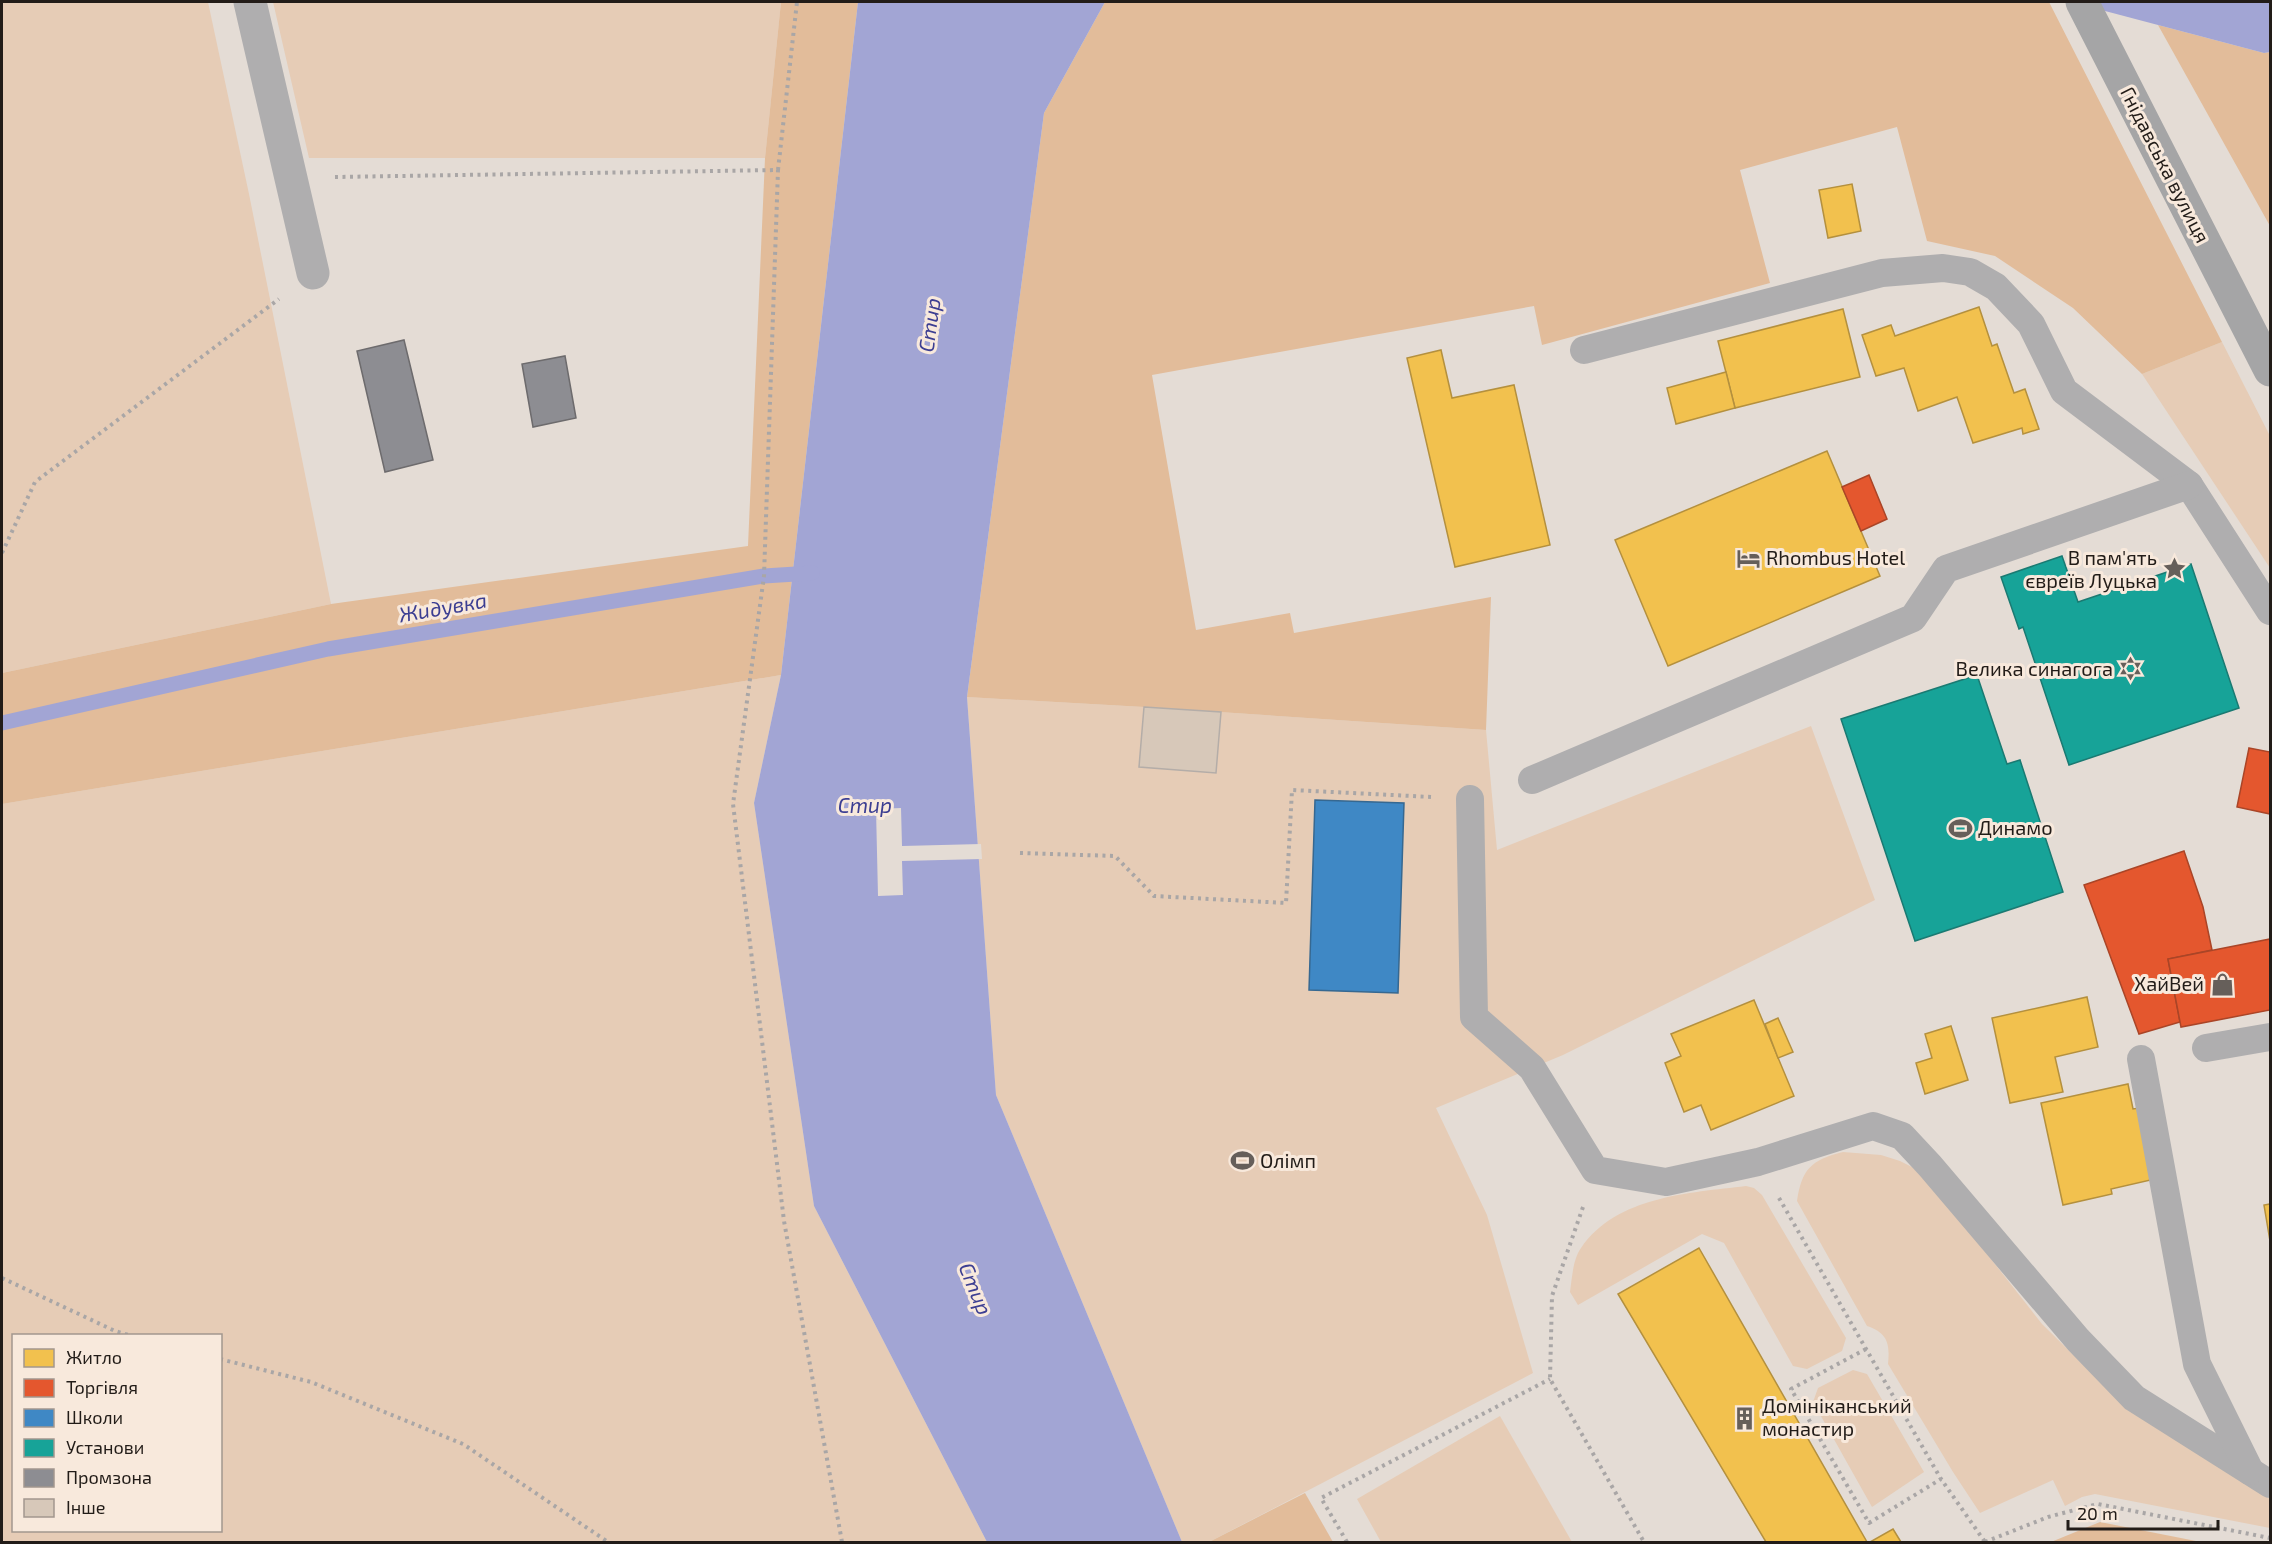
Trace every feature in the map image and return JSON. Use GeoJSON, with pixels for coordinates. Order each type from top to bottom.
{"type":"FeatureCollection","features":[{"type":"Feature","properties":{"kind":"main road","name":"Гнідавська вулиця"},"geometry":{"type":"LineString","coordinates":[[2082,2],[2271,370]]}},
{"type":"Feature","properties":{"kind":"street"},"geometry":{"type":"LineString","coordinates":[[250,2],[313,273]]}},
{"type":"Feature","properties":{"kind":"lane"},"geometry":{"type":"LineString","coordinates":[[1584,350],[1882,273],[1943,268],[1970,272],[1996,287],[2031,324],[2064,392],[2189,485],[2271,611]]}},
{"type":"Feature","properties":{"kind":"lane"},"geometry":{"type":"LineString","coordinates":[[1532,780],[1913,618],[1946,569],[2189,485]]}},
{"type":"Feature","properties":{"kind":"lane"},"geometry":{"type":"LineString","coordinates":[[1470,799],[1474,1017],[1532,1068],[1595,1170],[1666,1182],[1758,1162],[1873,1126],[1902,1136],[2078,1340],[2134,1398],[2260,1478]]}},
{"type":"Feature","properties":{"kind":"lane"},"geometry":{"type":"LineString","coordinates":[[2206,1048],[2271,1037]]}},
{"type":"Feature","properties":{"kind":"lane"},"geometry":{"type":"LineString","coordinates":[[2141,1059],[2197,1364],[2260,1478]]}},
{"type":"Feature","properties":{"kind":"path"},"geometry":{"type":"LineString","coordinates":[[797,2],[778,170],[764,576],[733,804],[784,1221],[842,1542]]}},
{"type":"Feature","properties":{"kind":"path"},"geometry":{"type":"LineString","coordinates":[[291,178],[778,170]]}},
{"type":"Feature","properties":{"kind":"path"},"geometry":{"type":"LineString","coordinates":[[2,553],[34,482],[313,273]]}},
{"type":"Feature","properties":{"kind":"path"},"geometry":{"type":"LineString","coordinates":[[1020,853],[1115,856],[1154,896],[1286,903],[1292,790],[1470,799]]}},
{"type":"Feature","properties":{"kind":"path"},"geometry":{"type":"LineString","coordinates":[[1758,1162],[1941,1479],[1985,1542],[2048,1517],[2098,1504],[2271,1538]]}},
{"type":"Feature","properties":{"kind":"path"},"geometry":{"type":"LineString","coordinates":[[1595,1170],[1552,1296],[1550,1379],[1644,1542]]}},
{"type":"Feature","properties":{"kind":"path"},"geometry":{"type":"LineString","coordinates":[[2,1278],[115,1331],[128,1334]]}},
{"type":"Feature","properties":{"kind":"path"},"geometry":{"type":"LineString","coordinates":[[1866,1349],[1791,1389],[1869,1523],[1941,1479]]}},
{"type":"Feature","properties":{"kind":"path"},"geometry":{"type":"LineString","coordinates":[[222,1360],[311,1382],[463,1444],[608,1542]]}},
{"type":"Feature","properties":{"kind":"path"},"geometry":{"type":"LineString","coordinates":[[1347,1542],[1322,1498],[1550,1379]]}},
{"type":"Feature","properties":{"kind":"shaded area"},"geometry":{"type":"Polygon","coordinates":[[[2,2],[208,2],[331,604],[2,673],[2,2]]]}},
{"type":"Feature","properties":{"kind":"shaded area"},"geometry":{"type":"Polygon","coordinates":[[[273,2],[781,2],[765,158],[309,158],[273,2]]]}},
{"type":"Feature","properties":{"kind":"shaded area"},"geometry":{"type":"Polygon","coordinates":[[[781,2],[858,2],[781,675],[2,804],[2,673],[331,604],[748,546],[765,158],[781,2]]]}},
{"type":"Feature","properties":{"kind":"shaded area"},"geometry":{"type":"Polygon","coordinates":[[[1105,2],[2049,2],[2222,342],[2142,374],[2073,308],[1995,256],[1927,241],[1897,127],[1740,170],[1770,283],[1542,345],[1534,306],[1152,375],[1196,630],[1290,613],[1294,633],[1491,597],[1486,730],[967,697],[1044,113],[1105,2]]]}},
{"type":"Feature","properties":{"kind":"shaded area"},"geometry":{"type":"Polygon","coordinates":[[[2158,25],[2264,53],[2270,52],[2270,226],[2158,25]]]}},
{"type":"Feature","properties":{"kind":"shaded area"},"geometry":{"type":"Polygon","coordinates":[[[2222,342],[2270,436],[2270,568],[2142,374],[2222,342]]]}},
{"type":"Feature","properties":{"kind":"shaded area"},"geometry":{"type":"Polygon","coordinates":[[[781,675],[754,803],[814,1206],[987,1542],[2,1542],[2,804],[781,675]]]}},
{"type":"Feature","properties":{"kind":"shaded area","name":"Олімп"},"geometry":{"type":"Polygon","coordinates":[[[967,697],[1486,730],[1497,850],[1811,726],[1875,900],[1563,1055],[1436,1108],[1487,1215],[1533,1373],[1209,1542],[1182,1542],[996,1095],[967,697]]]}},
{"type":"Feature","properties":{"kind":"shaded area"},"geometry":{"type":"Polygon","coordinates":[[[1843,1152],[1881,1155],[1912,1167],[1936,1189],[2042,1324],[2125,1406],[2270,1499],[2270,1528],[2095,1494],[2082,1497],[2065,1506],[2053,1480],[1980,1513],[1888,1364],[1889,1351],[1886,1340],[1879,1332],[1867,1326],[1797,1201],[1802,1181],[1810,1168],[1823,1159],[1843,1152]]]}},
{"type":"Feature","properties":{"kind":"shaded area"},"geometry":{"type":"Polygon","coordinates":[[[1746,1186],[1754,1188],[1762,1195],[1846,1338],[1842,1351],[1807,1369],[1793,1366],[1724,1243],[1702,1234],[1578,1305],[1570,1292],[1576,1258],[1581,1248],[1596,1231],[1614,1217],[1656,1200],[1701,1191],[1746,1186]]]}},
{"type":"Feature","properties":{"kind":"shaded area"},"geometry":{"type":"Polygon","coordinates":[[[1853,1370],[1867,1374],[1924,1472],[1872,1507],[1813,1402],[1818,1388],[1853,1370]]]}},
{"type":"Feature","properties":{"kind":"shaded area"},"geometry":{"type":"Polygon","coordinates":[[[1500,1416],[1572,1542],[1381,1542],[1357,1499],[1500,1416]]]}},
{"type":"Feature","properties":{"kind":"shaded area"},"geometry":{"type":"Polygon","coordinates":[[[1305,1493],[1333,1542],[1209,1542],[1305,1493]]]}},
{"type":"Feature","properties":{"kind":"shaded area"},"geometry":{"type":"Polygon","coordinates":[[[2100,1522],[2201,1542],[2051,1542],[2100,1522]]]}},
{"type":"Feature","properties":{"kind":"water","name":"Стир"},"geometry":{"type":"Polygon","coordinates":[[[858,2],[1105,2],[1044,113],[967,697],[996,1095],[1182,1542],[987,1542],[814,1206],[754,803],[781,675],[858,2]]]}},
{"type":"Feature","properties":{"kind":"water"},"geometry":{"type":"Polygon","coordinates":[[[2071,2],[2270,2],[2270,52],[2264,53],[2071,2]]]}},
{"type":"Feature","properties":{"kind":"pier"},"geometry":{"type":"Polygon","coordinates":[[[901,808],[902,846],[981,844],[982,859],[902,861],[903,895],[878,896],[876,809],[901,808]]]}},
{"type":"Feature","properties":{"kind":"building: Житло"},"geometry":{"type":"Polygon","coordinates":[[[1852,184],[1861,231],[1828,238],[1819,190],[1852,184]]]}},
{"type":"Feature","properties":{"kind":"building: Житло"},"geometry":{"type":"Polygon","coordinates":[[[1979,307],[1992,346],[1997,344],[2014,393],[2025,389],[2039,429],[2023,434],[2022,428],[1973,443],[1957,397],[1918,411],[1904,368],[1876,376],[1862,335],[1891,325],[1895,336],[1979,307]]]}},
{"type":"Feature","properties":{"kind":"building: Житло"},"geometry":{"type":"Polygon","coordinates":[[[1843,309],[1860,377],[1735,408],[1718,341],[1843,309]]]}},
{"type":"Feature","properties":{"kind":"building: Житло"},"geometry":{"type":"Polygon","coordinates":[[[1441,350],[1452,398],[1514,385],[1550,545],[1455,567],[1407,358],[1441,350]]]}},
{"type":"Feature","properties":{"kind":"building: Житло"},"geometry":{"type":"Polygon","coordinates":[[[1726,372],[1735,408],[1676,424],[1667,388],[1726,372]]]}},
{"type":"Feature","properties":{"kind":"building: Житло","name":"Rhombus Hotel"},"geometry":{"type":"Polygon","coordinates":[[[1827,451],[1880,576],[1668,666],[1615,540],[1827,451]]]}},
{"type":"Feature","properties":{"kind":"building: Житло"},"geometry":{"type":"Polygon","coordinates":[[[2087,997],[2098,1047],[2055,1057],[2063,1092],[2010,1103],[1992,1018],[2087,997]]]}},
{"type":"Feature","properties":{"kind":"building: Житло"},"geometry":{"type":"Polygon","coordinates":[[[1754,1000],[1794,1096],[1711,1130],[1701,1105],[1684,1112],[1665,1063],[1681,1056],[1671,1034],[1754,1000]]]}},
{"type":"Feature","properties":{"kind":"building: Житло"},"geometry":{"type":"Polygon","coordinates":[[[1778,1018],[1793,1052],[1778,1058],[1765,1024],[1778,1018]]]}},
{"type":"Feature","properties":{"kind":"building: Житло"},"geometry":{"type":"Polygon","coordinates":[[[1951,1026],[1968,1080],[1925,1094],[1916,1063],[1932,1058],[1925,1034],[1951,1026]]]}},
{"type":"Feature","properties":{"kind":"building: Житло"},"geometry":{"type":"Polygon","coordinates":[[[2128,1084],[2133,1109],[2139,1108],[2155,1179],[2111,1189],[2112,1194],[2063,1205],[2041,1103],[2128,1084]]]}},
{"type":"Feature","properties":{"kind":"building: Житло"},"geometry":{"type":"Polygon","coordinates":[[[2270,1204],[2270,1241],[2264,1205],[2270,1204]]]}},
{"type":"Feature","properties":{"kind":"building: Житло","name":"Домініканський монастир"},"geometry":{"type":"Polygon","coordinates":[[[1699,1248],[1867,1542],[1766,1542],[1618,1294],[1699,1248]]]}},
{"type":"Feature","properties":{"kind":"building: Житло"},"geometry":{"type":"Polygon","coordinates":[[[1893,1529],[1901,1542],[1870,1542],[1893,1529]]]}},
{"type":"Feature","properties":{"kind":"building: Торгівля"},"geometry":{"type":"Polygon","coordinates":[[[1869,475],[1887,519],[1861,531],[1842,487],[1869,475]]]}},
{"type":"Feature","properties":{"kind":"building: Торгівля"},"geometry":{"type":"Polygon","coordinates":[[[2249,748],[2270,752],[2270,814],[2237,807],[2249,748]]]}},
{"type":"Feature","properties":{"kind":"building: Торгівля"},"geometry":{"type":"Polygon","coordinates":[[[2184,851],[2203,907],[2212,950],[2168,959],[2180,1022],[2139,1034],[2084,885],[2184,851]]]}},
{"type":"Feature","properties":{"kind":"building: Торгівля","name":"ХайВей"},"geometry":{"type":"Polygon","coordinates":[[[2270,939],[2270,1010],[2181,1027],[2168,959],[2270,939]]]}},
{"type":"Feature","properties":{"kind":"building: Школи"},"geometry":{"type":"Polygon","coordinates":[[[1315,800],[1404,803],[1398,993],[1309,990],[1315,800]]]}},
{"type":"Feature","properties":{"kind":"building: Установи","name":"Велика синагога"},"geometry":{"type":"Polygon","coordinates":[[[2062,556],[2078,602],[2191,564],[2239,708],[2069,765],[2023,627],[2019,629],[2001,577],[2062,556]]]}},
{"type":"Feature","properties":{"kind":"building: Установи","name":"Динамо"},"geometry":{"type":"Polygon","coordinates":[[[1977,675],[2007,764],[2020,760],[2063,892],[1915,941],[1841,719],[1977,675]]]}},
{"type":"Feature","properties":{"kind":"building: Промзона"},"geometry":{"type":"Polygon","coordinates":[[[404,340],[433,460],[385,472],[357,351],[404,340]]]}},
{"type":"Feature","properties":{"kind":"building: Промзона"},"geometry":{"type":"Polygon","coordinates":[[[565,356],[576,418],[533,427],[522,364],[565,356]]]}},
{"type":"Feature","properties":{"kind":"building: Інше"},"geometry":{"type":"Polygon","coordinates":[[[1144,707],[1221,712],[1216,773],[1139,767],[1144,707]]]}},
{"type":"Feature","properties":{"kind":"waterway","name":"Жидувка"},"geometry":{"type":"LineString","coordinates":[[2,723],[328,649],[764,576],[812,573]]}},
{"type":"Feature","properties":{"kind":"place","name":"Rhombus Hotel"},"geometry":{"type":"Point","coordinates":[1748,558]}},
{"type":"Feature","properties":{"kind":"place","name":"В пам'ять євреїв Луцька"},"geometry":{"type":"Point","coordinates":[2175,569]}},
{"type":"Feature","properties":{"kind":"place","name":"Велика синагога"},"geometry":{"type":"Point","coordinates":[2131,669]}},
{"type":"Feature","properties":{"kind":"place","name":"Динамо"},"geometry":{"type":"Point","coordinates":[1960,828]}},
{"type":"Feature","properties":{"kind":"place","name":"ХайВей"},"geometry":{"type":"Point","coordinates":[2222,984]}},
{"type":"Feature","properties":{"kind":"place","name":"Олімп"},"geometry":{"type":"Point","coordinates":[1242,1161]}},
{"type":"Feature","properties":{"kind":"place","name":"Домініканський монастир"},"geometry":{"type":"Point","coordinates":[1744,1418]}}]}
